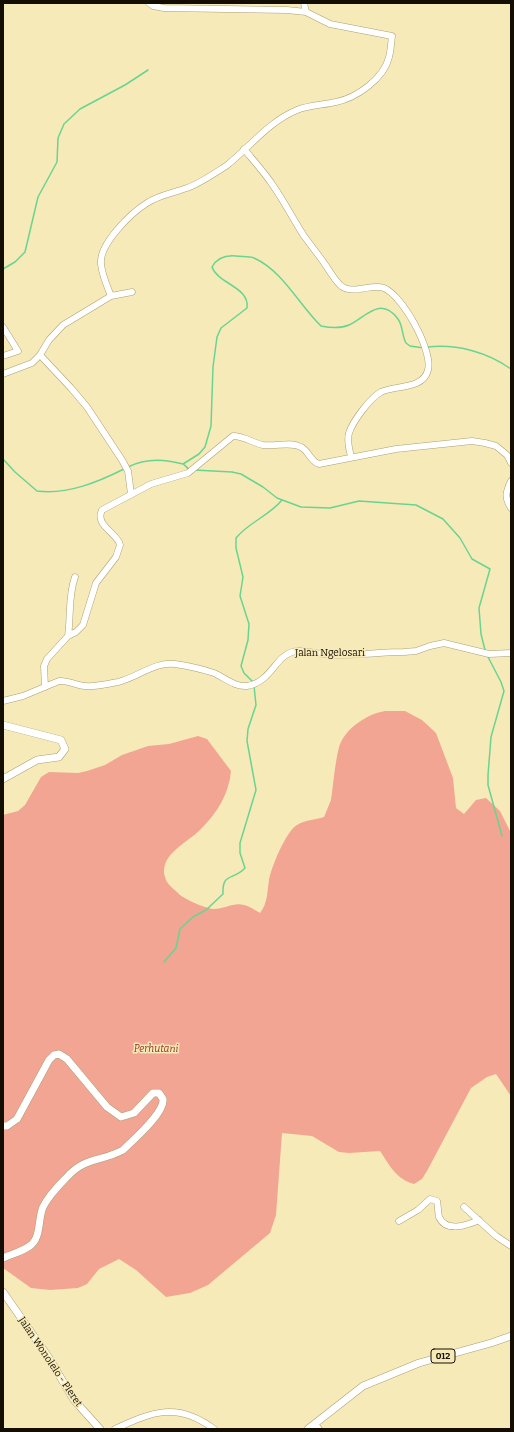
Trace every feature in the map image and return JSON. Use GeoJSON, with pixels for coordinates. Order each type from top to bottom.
{"type":"FeatureCollection","features":[{"type":"Feature","properties":{"kind":"main road"},"geometry":{"type":"LineString","coordinates":[[3,725],[61,740],[65,749],[59,757],[37,760],[3,779]]}},
{"type":"Feature","properties":{"kind":"main road"},"geometry":{"type":"LineString","coordinates":[[3,1126],[7,1126],[17,1119],[49,1060],[54,1055],[59,1054],[67,1059],[107,1107],[121,1117],[134,1113],[153,1093],[162,1096],[164,1102],[155,1118],[123,1150],[116,1154],[88,1161],[79,1166],[66,1178],[43,1208],[35,1241],[26,1248],[3,1258]]}},
{"type":"Feature","properties":{"kind":"main road","name":"Jalan Wonolelo - Pleret"},"geometry":{"type":"LineString","coordinates":[[3,1292],[49,1358],[78,1405],[100,1429]]}},
{"type":"Feature","properties":{"kind":"main road","name":"012"},"geometry":{"type":"LineString","coordinates":[[308,1429],[317,1426],[363,1386],[400,1370],[511,1336]]}},
{"type":"Feature","properties":{"kind":"street"},"geometry":{"type":"LineString","coordinates":[[111,296],[101,263],[105,248],[116,232],[147,203],[170,193],[188,188],[226,165],[274,123],[298,110],[349,99],[373,81],[389,58],[392,36],[330,24],[306,12],[287,10],[164,8],[154,6],[149,3]]}},
{"type":"Feature","properties":{"kind":"street"},"geometry":{"type":"LineString","coordinates":[[304,3],[306,12]]}},
{"type":"Feature","properties":{"kind":"street"},"geometry":{"type":"LineString","coordinates":[[244,148],[273,184],[305,237],[341,286],[350,289],[376,287],[384,288],[391,292],[402,302],[428,354],[430,364],[427,373],[421,381],[411,386],[381,392],[371,400],[362,411],[349,433],[348,444],[351,456]]}},
{"type":"Feature","properties":{"kind":"street"},"geometry":{"type":"LineString","coordinates":[[3,374],[32,362],[63,325],[111,296],[132,292]]}},
{"type":"Feature","properties":{"kind":"street"},"geometry":{"type":"LineString","coordinates":[[3,327],[18,351],[3,356]]}},
{"type":"Feature","properties":{"kind":"street"},"geometry":{"type":"LineString","coordinates":[[40,354],[83,402],[122,460],[128,472],[131,494]]}},
{"type":"Feature","properties":{"kind":"street"},"geometry":{"type":"LineString","coordinates":[[45,687],[44,666],[47,659],[68,636],[76,632],[83,625],[96,583],[116,557],[120,545],[117,538],[102,524],[100,514],[105,507],[151,484],[188,473],[233,436],[242,437],[263,445],[295,445],[306,450],[312,459],[319,464],[328,463],[351,456],[396,449],[472,442],[496,446],[507,455],[511,463]]}},
{"type":"Feature","properties":{"kind":"street"},"geometry":{"type":"LineString","coordinates":[[511,483],[506,495],[507,501],[511,508]]}},
{"type":"Feature","properties":{"kind":"street"},"geometry":{"type":"LineString","coordinates":[[68,636],[71,615],[70,590],[75,577]]}},
{"type":"Feature","properties":{"kind":"street","name":"Jalan Ngelosari"},"geometry":{"type":"LineString","coordinates":[[3,701],[23,696],[59,680],[84,686],[120,682],[168,664],[199,669],[214,674],[238,686],[247,686],[256,683],[269,675],[287,654],[298,651],[322,654],[416,652],[430,646],[444,643],[486,654],[511,652]]}},
{"type":"Feature","properties":{"kind":"street"},"geometry":{"type":"LineString","coordinates":[[399,1221],[418,1210],[430,1199],[437,1202],[439,1217],[444,1224],[451,1226],[467,1226],[479,1220]]}},
{"type":"Feature","properties":{"kind":"street"},"geometry":{"type":"LineString","coordinates":[[464,1207],[496,1236],[511,1246]]}},
{"type":"Feature","properties":{"kind":"street"},"geometry":{"type":"LineString","coordinates":[[115,1429],[147,1414],[165,1411],[188,1415],[205,1422],[214,1429]]}},
{"type":"Feature","properties":{"kind":"green space","name":"Perhutani"},"geometry":{"type":"Polygon","coordinates":[[[385,711],[405,711],[422,720],[436,733],[453,778],[456,808],[464,814],[476,800],[486,798],[500,811],[511,833],[511,1096],[496,1074],[487,1077],[471,1088],[427,1171],[422,1179],[414,1184],[402,1179],[390,1167],[380,1151],[349,1153],[339,1152],[312,1136],[282,1133],[276,1215],[270,1233],[208,1285],[190,1293],[166,1297],[136,1270],[119,1259],[99,1269],[87,1284],[78,1288],[50,1290],[31,1288],[3,1268],[3,815],[18,811],[25,805],[41,777],[49,772],[78,773],[105,765],[122,755],[148,746],[169,744],[198,736],[207,739],[231,771],[228,788],[217,810],[207,823],[175,850],[169,857],[165,863],[164,871],[166,880],[181,895],[201,906],[214,909],[240,904],[248,906],[260,913],[266,901],[269,880],[273,867],[288,834],[300,823],[324,817],[331,800],[339,747],[344,736],[354,726],[366,718],[385,711]]]}},
{"type":"Feature","properties":{"kind":"waterway"},"geometry":{"type":"LineString","coordinates":[[3,269],[15,262],[25,252],[38,197],[57,162],[58,138],[64,124],[80,109],[125,85],[148,70]]}},
{"type":"Feature","properties":{"kind":"waterway"},"geometry":{"type":"LineString","coordinates":[[183,464],[199,454],[205,447],[211,426],[213,367],[217,337],[221,328],[247,308],[247,301],[244,295],[215,273],[212,267],[216,261],[222,258],[232,256],[250,257],[264,264],[274,271],[321,326],[335,328],[346,326],[373,310],[385,309],[391,312],[398,319],[406,343],[410,346],[424,348]]}},
{"type":"Feature","properties":{"kind":"waterway"},"geometry":{"type":"LineString","coordinates":[[428,347],[439,346],[471,350],[492,358],[511,369]]}},
{"type":"Feature","properties":{"kind":"waterway"},"geometry":{"type":"LineString","coordinates":[[3,459],[15,472],[37,491],[48,492],[71,489],[93,483],[124,469]]}},
{"type":"Feature","properties":{"kind":"waterway"},"geometry":{"type":"LineString","coordinates":[[128,467],[141,462],[162,460],[183,464],[190,470]]}},
{"type":"Feature","properties":{"kind":"waterway"},"geometry":{"type":"LineString","coordinates":[[194,470],[232,472],[241,474],[263,487],[277,498],[301,507],[330,508],[359,501],[416,505],[443,519],[460,538],[472,559],[490,569],[479,608],[481,634],[485,650]]}},
{"type":"Feature","properties":{"kind":"waterway"},"geometry":{"type":"LineString","coordinates":[[253,682],[244,673],[241,666],[248,640],[249,624],[240,596],[243,577],[236,548],[236,538],[241,532],[277,506],[282,500]]}},
{"type":"Feature","properties":{"kind":"waterway"},"geometry":{"type":"LineString","coordinates":[[487,655],[504,691],[491,737],[488,775],[488,785],[502,836]]}},
{"type":"Feature","properties":{"kind":"waterway"},"geometry":{"type":"LineString","coordinates":[[164,962],[176,948],[180,929],[193,917],[206,910],[223,894],[224,882],[226,880],[241,872],[245,868],[240,853],[240,843],[256,790],[247,741],[248,729],[256,705],[254,686]]}}]}
